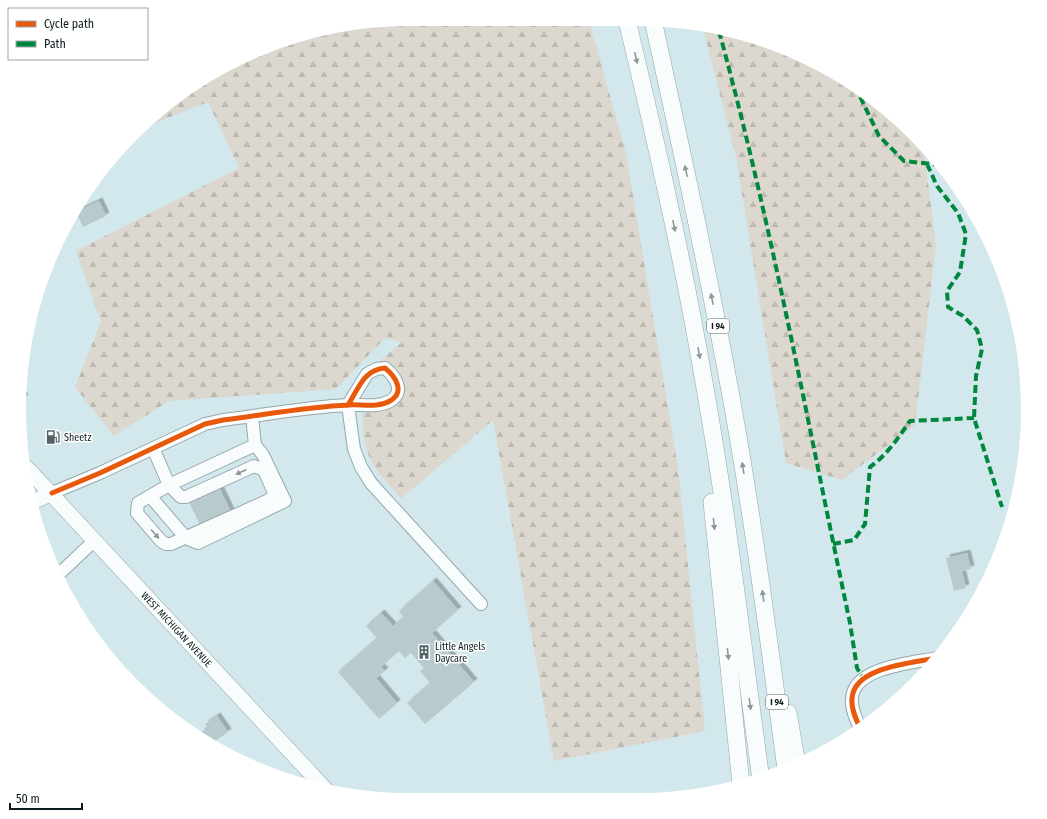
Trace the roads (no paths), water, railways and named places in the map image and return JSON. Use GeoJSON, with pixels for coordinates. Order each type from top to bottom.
{"type":"FeatureCollection","features":[{"type":"Feature","properties":{"kind":"highway","name":"I 94"},"geometry":{"type":"LineString","coordinates":[[628,26],[665,184],[706,388],[722,489],[760,773]]}},
{"type":"Feature","properties":{"kind":"highway","name":"I 94"},"geometry":{"type":"LineString","coordinates":[[654,27],[695,211],[730,391],[768,635],[785,763]]}},
{"type":"Feature","properties":{"kind":"highway"},"geometry":{"type":"LineString","coordinates":[[706,388],[704,416],[740,779]]}},
{"type":"Feature","properties":{"kind":"highway"},"geometry":{"type":"LineString","coordinates":[[768,635],[792,727],[797,758]]}},
{"type":"Feature","properties":{"kind":"main road","name":"WEST MICHIGAN AVENUE"},"geometry":{"type":"LineString","coordinates":[[31,472],[319,782]]}},
{"type":"Feature","properties":{"kind":"main road"},"geometry":{"type":"LineString","coordinates":[[37,500],[52,493]]}},
{"type":"Feature","properties":{"kind":"street"},"geometry":{"type":"LineString","coordinates":[[52,493],[100,473],[205,424],[252,416],[348,405],[354,449],[371,483],[481,604]]}},
{"type":"Feature","properties":{"kind":"street"},"geometry":{"type":"LineString","coordinates":[[150,496],[186,538],[198,543],[285,501],[263,455],[255,445],[252,416]]}},
{"type":"Feature","properties":{"kind":"street"},"geometry":{"type":"LineString","coordinates":[[153,448],[169,485],[181,497],[186,497],[254,466],[264,470],[274,493],[272,498],[267,501],[171,544],[166,544],[161,541],[137,513],[138,503],[169,485],[255,445]]}},
{"type":"Feature","properties":{"kind":"street"},"geometry":{"type":"LineString","coordinates":[[62,571],[95,540]]}},
{"type":"Feature","properties":{"kind":"street"},"geometry":{"type":"LineString","coordinates":[[858,723],[852,700],[855,686],[860,680],[880,670],[928,660]]}},
{"type":"Feature","properties":{"kind":"place","name":"Sheetz"},"geometry":{"type":"Point","coordinates":[53,437]}},
{"type":"Feature","properties":{"kind":"place","name":"Little Angels Daycare"},"geometry":{"type":"Point","coordinates":[424,652]}}]}
